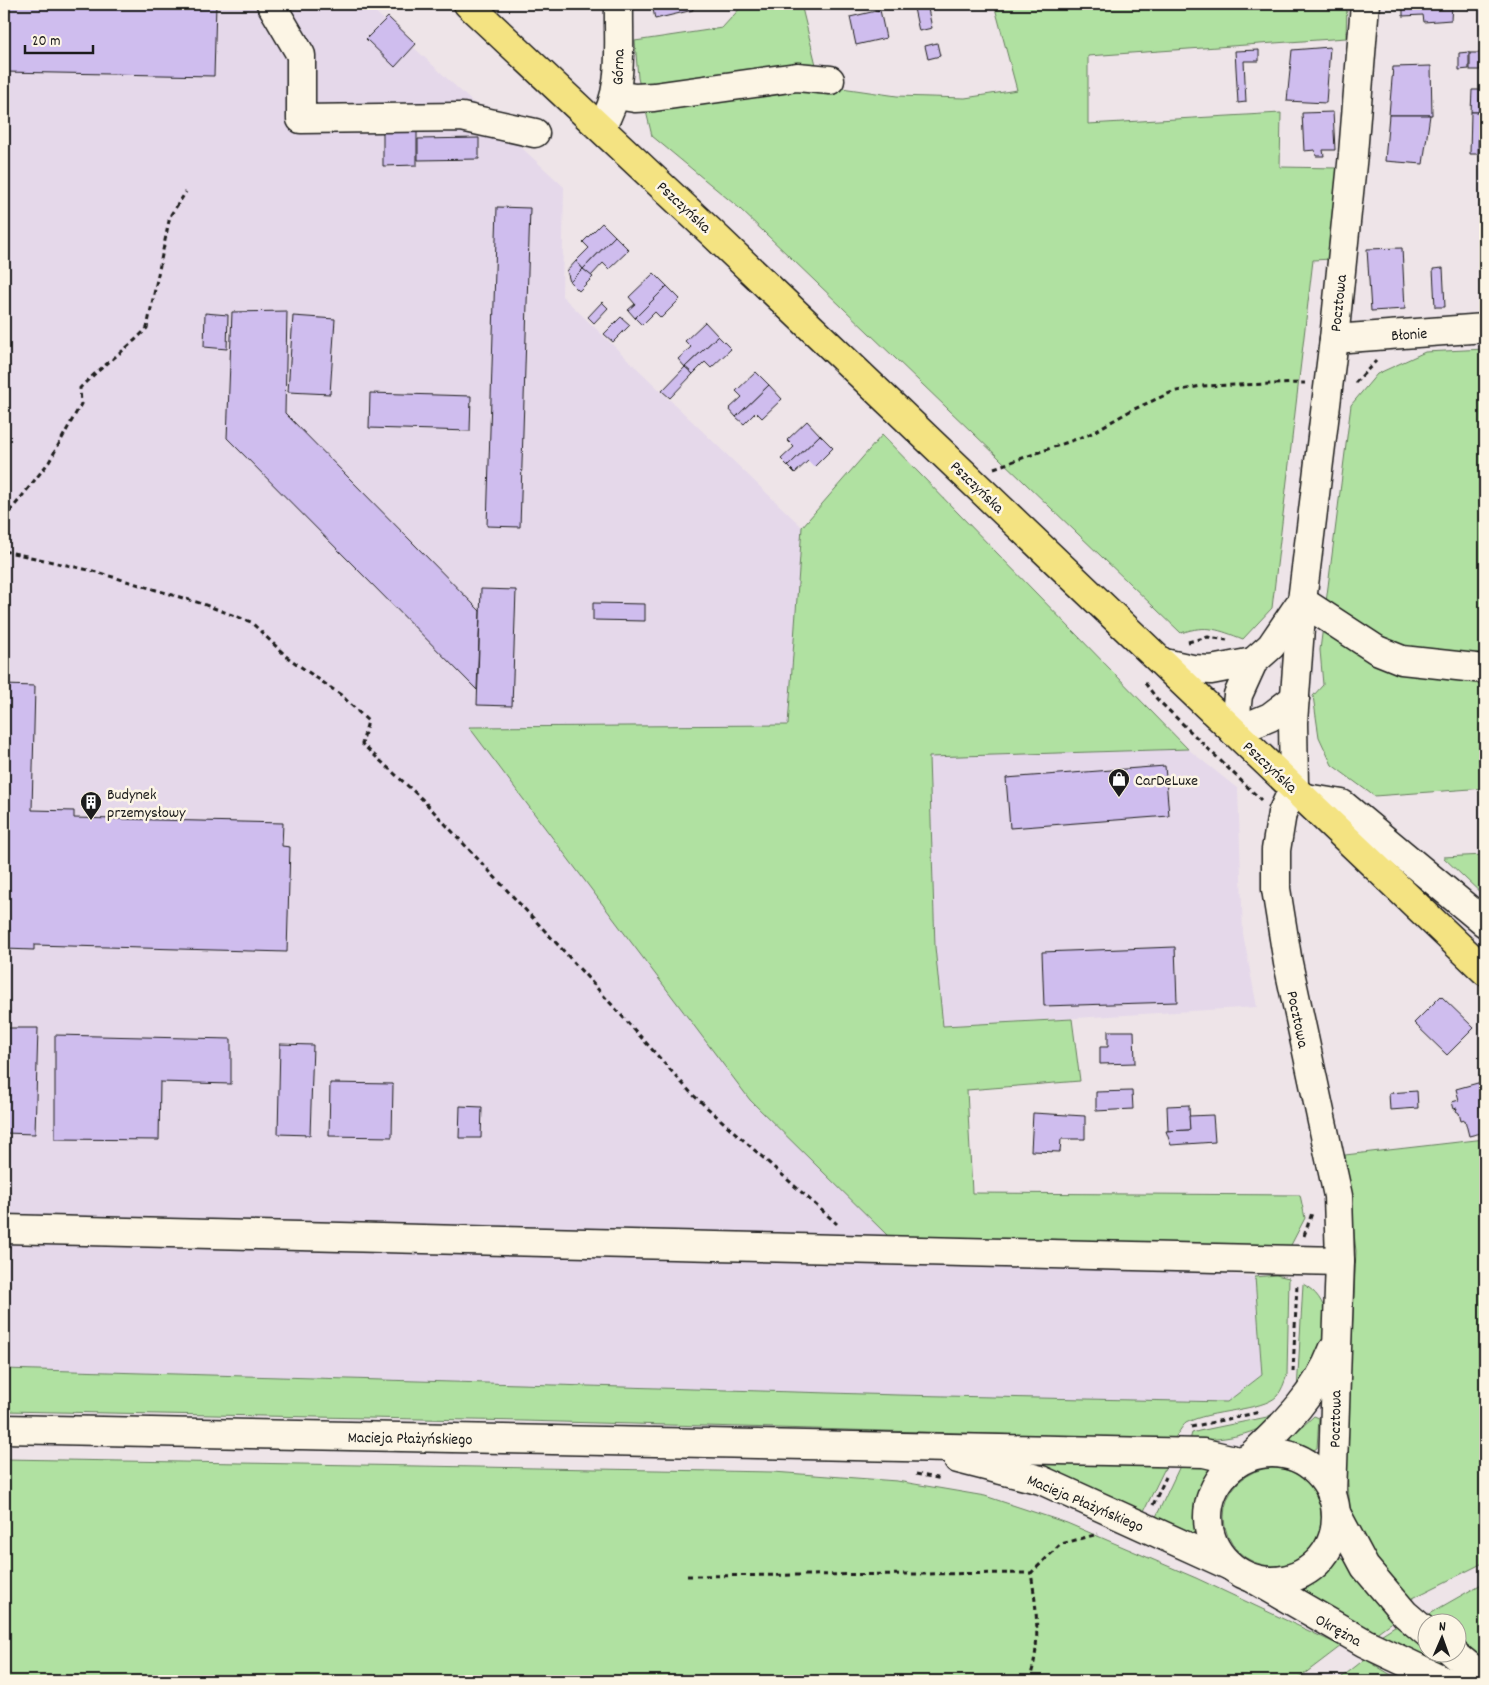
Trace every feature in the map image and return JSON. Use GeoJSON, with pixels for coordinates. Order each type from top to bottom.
{"type":"FeatureCollection","features":[{"type":"Feature","properties":{"kind":"main road","name":"Pszczyńska"},"geometry":{"type":"LineString","coordinates":[[468,4],[601,127],[1485,971]]}},
{"type":"Feature","properties":{"kind":"street"},"geometry":{"type":"LineString","coordinates":[[271,4],[301,56],[301,118],[462,117],[535,133]]}},
{"type":"Feature","properties":{"kind":"street","name":"Górna"},"geometry":{"type":"LineString","coordinates":[[601,127],[610,113],[616,95],[619,4]]}},
{"type":"Feature","properties":{"kind":"street","name":"Pocztowa"},"geometry":{"type":"LineString","coordinates":[[1334,1504],[1336,1342],[1340,1261],[1338,1196],[1294,997],[1276,889],[1276,850],[1282,812],[1300,793],[1292,744],[1302,601],[1334,339],[1353,154],[1364,4]]}},
{"type":"Feature","properties":{"kind":"street"},"geometry":{"type":"LineString","coordinates":[[616,95],[635,98],[654,97],[797,77],[830,80]]}},
{"type":"Feature","properties":{"kind":"street","name":"Błonie"},"geometry":{"type":"LineString","coordinates":[[1334,339],[1485,328]]}},
{"type":"Feature","properties":{"kind":"street"},"geometry":{"type":"LineString","coordinates":[[1302,601],[1377,650],[1402,660],[1485,669]]}},
{"type":"Feature","properties":{"kind":"street","name":"Pocztowa"},"geometry":{"type":"LineString","coordinates":[[1234,732],[1238,696],[1253,662],[1271,646],[1302,601]]}},
{"type":"Feature","properties":{"kind":"street"},"geometry":{"type":"LineString","coordinates":[[1164,663],[1192,669],[1212,670],[1253,662]]}},
{"type":"Feature","properties":{"kind":"street"},"geometry":{"type":"LineString","coordinates":[[1234,732],[1270,717],[1295,698]]}},
{"type":"Feature","properties":{"kind":"street"},"geometry":{"type":"LineString","coordinates":[[1300,793],[1342,804],[1485,923]]}},
{"type":"Feature","properties":{"kind":"street"},"geometry":{"type":"LineString","coordinates":[[4,1229],[1340,1261]]}},
{"type":"Feature","properties":{"kind":"street","name":"Pocztowa"},"geometry":{"type":"LineString","coordinates":[[1245,1458],[1294,1416],[1328,1363],[1336,1342]]}},
{"type":"Feature","properties":{"kind":"street","name":"Macieja Płażyńskiego"},"geometry":{"type":"LineString","coordinates":[[4,1430],[1204,1453],[1245,1458]]}},
{"type":"Feature","properties":{"kind":"street","name":"Macieja Płażyńskiego"},"geometry":{"type":"LineString","coordinates":[[817,1445],[952,1458],[1032,1477],[1144,1526],[1241,1572]]}},
{"type":"Feature","properties":{"kind":"street"},"geometry":{"type":"LineString","coordinates":[[1334,1504],[1334,1534],[1325,1553],[1311,1568],[1293,1577],[1273,1581],[1241,1572],[1214,1544],[1209,1532],[1207,1511],[1212,1492],[1223,1474],[1245,1458],[1272,1452],[1292,1456],[1309,1464],[1323,1478],[1365,1567],[1405,1614],[1416,1623]]}},
{"type":"Feature","properties":{"kind":"street","name":"Okrężna"},"geometry":{"type":"LineString","coordinates":[[1241,1572],[1323,1621],[1436,1679]]}},
{"type":"Feature","properties":{"kind":"street"},"geometry":{"type":"LineString","coordinates":[[1464,1662],[1485,1679]]}},
{"type":"Feature","properties":{"kind":"path"},"geometry":{"type":"LineString","coordinates":[[4,519],[49,462],[81,404],[80,388],[98,369],[134,342],[147,328],[170,216],[186,192]]}},
{"type":"Feature","properties":{"kind":"path"},"geometry":{"type":"LineString","coordinates":[[1350,389],[1361,376],[1383,357]]}},
{"type":"Feature","properties":{"kind":"path"},"geometry":{"type":"LineString","coordinates":[[994,468],[1088,435],[1130,411],[1172,392],[1201,386],[1306,383]]}},
{"type":"Feature","properties":{"kind":"path"},"geometry":{"type":"LineString","coordinates":[[4,550],[93,571],[203,604],[251,622],[287,657],[341,695],[368,720],[362,744],[421,798],[560,947],[692,1094],[862,1249]]}},
{"type":"Feature","properties":{"kind":"path"},"geometry":{"type":"LineString","coordinates":[[1145,684],[1157,699],[1261,799],[1262,805]]}},
{"type":"Feature","properties":{"kind":"path"},"geometry":{"type":"LineString","coordinates":[[1292,1379],[1297,1280],[1304,1234],[1313,1212]]}},
{"type":"Feature","properties":{"kind":"path"},"geometry":{"type":"LineString","coordinates":[[1144,1526],[1185,1433],[1194,1425],[1264,1410]]}},
{"type":"Feature","properties":{"kind":"path"},"geometry":{"type":"LineString","coordinates":[[908,1473],[944,1480]]}},
{"type":"Feature","properties":{"kind":"path"},"geometry":{"type":"LineString","coordinates":[[687,1576],[1031,1573],[1061,1544],[1101,1534],[1093,1529]]}},
{"type":"Feature","properties":{"kind":"path"},"geometry":{"type":"LineString","coordinates":[[1029,1681],[1036,1662],[1036,1608],[1031,1573]]}},
{"type":"Feature","properties":{"kind":"shaded area"},"geometry":{"type":"Polygon","coordinates":[[[4,4],[367,4],[564,187],[562,296],[802,527],[788,725],[470,727],[888,1236],[1255,1277],[1262,1375],[1227,1402],[898,1395],[4,1369],[4,4]]]}},
{"type":"Feature","properties":{"kind":"shaded area"},"geometry":{"type":"Polygon","coordinates":[[[1188,749],[1238,789],[1243,934],[1257,1007],[943,1026],[935,947],[929,757],[1188,749]]]}},
{"type":"Feature","properties":{"kind":"green space"},"geometry":{"type":"Polygon","coordinates":[[[744,4],[801,4],[821,85],[897,96],[965,98],[1017,90],[994,4],[1347,4],[1346,38],[1088,56],[1088,124],[1281,113],[1280,167],[1337,168],[1332,259],[1313,260],[1272,608],[1243,639],[1213,629],[1190,630],[1181,633],[739,208],[652,136],[638,78],[635,41],[722,28],[744,4]]]}},
{"type":"Feature","properties":{"kind":"green space"},"geometry":{"type":"Polygon","coordinates":[[[1485,349],[1485,788],[1374,796],[1332,765],[1319,737],[1313,696],[1323,685],[1320,650],[1351,405],[1377,374],[1425,352],[1485,349]]]}},
{"type":"Feature","properties":{"kind":"green space"},"geometry":{"type":"Polygon","coordinates":[[[882,435],[1188,749],[929,757],[935,947],[943,1026],[1072,1019],[1080,1081],[967,1090],[972,1193],[1300,1195],[1305,1218],[1290,1247],[963,1245],[888,1236],[750,1100],[469,727],[788,725],[802,527],[882,435]]]}},
{"type":"Feature","properties":{"kind":"green space"},"geometry":{"type":"Polygon","coordinates":[[[1485,855],[1485,897],[1443,857],[1485,855]]]}},
{"type":"Feature","properties":{"kind":"green space"},"geometry":{"type":"Polygon","coordinates":[[[1485,1139],[1485,1562],[1409,1600],[1373,1555],[1350,1508],[1346,1461],[1356,1251],[1345,1155],[1485,1139]]]}},
{"type":"Feature","properties":{"kind":"green space"},"geometry":{"type":"Polygon","coordinates":[[[1276,1275],[1289,1278],[1287,1375],[1277,1396],[1260,1405],[1208,1415],[1186,1423],[1174,1439],[524,1421],[4,1411],[4,1369],[898,1395],[1227,1402],[1262,1375],[1255,1277],[1276,1275]]]}},
{"type":"Feature","properties":{"kind":"green space"},"geometry":{"type":"Polygon","coordinates":[[[1303,1284],[1319,1298],[1326,1315],[1326,1336],[1320,1357],[1310,1378],[1297,1397],[1282,1413],[1259,1429],[1230,1437],[1190,1440],[1192,1433],[1267,1417],[1282,1409],[1297,1392],[1303,1284]]]}},
{"type":"Feature","properties":{"kind":"green space"},"geometry":{"type":"Polygon","coordinates":[[[1314,1416],[1319,1418],[1317,1448],[1314,1450],[1292,1442],[1291,1437],[1314,1416]]]}},
{"type":"Feature","properties":{"kind":"green space"},"geometry":{"type":"Polygon","coordinates":[[[4,1459],[773,1472],[897,1481],[985,1496],[1067,1523],[1196,1578],[1341,1646],[1295,1681],[4,1681],[4,1459]]]}},
{"type":"Feature","properties":{"kind":"green space"},"geometry":{"type":"Polygon","coordinates":[[[1036,1463],[1166,1466],[1142,1515],[1032,1465],[1036,1463]]]}},
{"type":"Feature","properties":{"kind":"green space"},"geometry":{"type":"Polygon","coordinates":[[[1180,1466],[1208,1466],[1211,1469],[1197,1503],[1195,1519],[1197,1541],[1155,1519],[1180,1466]]]}},
{"type":"Feature","properties":{"kind":"green space"},"geometry":{"type":"Polygon","coordinates":[[[1273,1468],[1292,1472],[1308,1482],[1318,1498],[1322,1517],[1318,1536],[1308,1552],[1292,1562],[1273,1566],[1254,1562],[1238,1552],[1228,1536],[1224,1517],[1228,1498],[1238,1482],[1254,1472],[1273,1468]]]}},
{"type":"Feature","properties":{"kind":"green space"},"geometry":{"type":"Polygon","coordinates":[[[1340,1558],[1346,1560],[1374,1598],[1394,1620],[1375,1634],[1300,1591],[1318,1581],[1340,1558]]]}},
{"type":"Feature","properties":{"kind":"green space"},"geometry":{"type":"Polygon","coordinates":[[[1485,1582],[1485,1661],[1466,1645],[1466,1612],[1432,1612],[1485,1582]]]}},
{"type":"Feature","properties":{"kind":"green space"},"geometry":{"type":"Polygon","coordinates":[[[1398,1624],[1416,1639],[1416,1656],[1379,1636],[1398,1624]]]}},
{"type":"Feature","properties":{"kind":"green space"},"geometry":{"type":"Polygon","coordinates":[[[1365,1659],[1401,1681],[1337,1681],[1365,1659]]]}},
{"type":"Feature","properties":{"kind":"green space"},"geometry":{"type":"Polygon","coordinates":[[[1428,1662],[1444,1662],[1463,1677],[1464,1681],[1428,1662]]]}},
{"type":"Feature","properties":{"kind":"building"},"geometry":{"type":"Polygon","coordinates":[[[4,4],[216,4],[214,76],[4,72],[4,4]]]}},
{"type":"Feature","properties":{"kind":"building"},"geometry":{"type":"Polygon","coordinates":[[[652,4],[692,4],[693,10],[655,19],[652,4]]]}},
{"type":"Feature","properties":{"kind":"building"},"geometry":{"type":"Polygon","coordinates":[[[913,4],[927,4],[932,28],[919,31],[913,4]]]}},
{"type":"Feature","properties":{"kind":"building"},"geometry":{"type":"Polygon","coordinates":[[[1403,4],[1452,4],[1451,20],[1424,22],[1423,15],[1403,16],[1403,4]]]}},
{"type":"Feature","properties":{"kind":"building"},"geometry":{"type":"Polygon","coordinates":[[[880,10],[886,38],[856,45],[850,17],[880,10]]]}},
{"type":"Feature","properties":{"kind":"building"},"geometry":{"type":"Polygon","coordinates":[[[388,17],[416,44],[395,67],[366,39],[388,17]]]}},
{"type":"Feature","properties":{"kind":"building"},"geometry":{"type":"Polygon","coordinates":[[[937,43],[940,56],[928,59],[925,46],[937,43]]]}},
{"type":"Feature","properties":{"kind":"building"},"geometry":{"type":"Polygon","coordinates":[[[1330,47],[1326,103],[1287,101],[1292,50],[1330,47]]]}},
{"type":"Feature","properties":{"kind":"building"},"geometry":{"type":"Polygon","coordinates":[[[1259,50],[1259,61],[1244,61],[1246,102],[1238,103],[1235,51],[1259,50]]]}},
{"type":"Feature","properties":{"kind":"building"},"geometry":{"type":"Polygon","coordinates":[[[1469,52],[1469,69],[1459,70],[1459,53],[1469,52]]]}},
{"type":"Feature","properties":{"kind":"building"},"geometry":{"type":"Polygon","coordinates":[[[1470,53],[1480,53],[1480,70],[1470,70],[1470,53]]]}},
{"type":"Feature","properties":{"kind":"building"},"geometry":{"type":"Polygon","coordinates":[[[1481,53],[1485,53],[1485,73],[1483,74],[1481,53]]]}},
{"type":"Feature","properties":{"kind":"building"},"geometry":{"type":"Polygon","coordinates":[[[1431,66],[1432,115],[1389,115],[1393,67],[1431,66]]]}},
{"type":"Feature","properties":{"kind":"building"},"geometry":{"type":"Polygon","coordinates":[[[1472,90],[1480,90],[1479,112],[1471,112],[1472,90]]]}},
{"type":"Feature","properties":{"kind":"building"},"geometry":{"type":"Polygon","coordinates":[[[1333,112],[1335,150],[1323,150],[1324,156],[1316,156],[1315,150],[1304,151],[1302,113],[1333,112]]]}},
{"type":"Feature","properties":{"kind":"building"},"geometry":{"type":"Polygon","coordinates":[[[1471,112],[1479,112],[1478,154],[1470,154],[1471,112]]]}},
{"type":"Feature","properties":{"kind":"building"},"geometry":{"type":"Polygon","coordinates":[[[1389,115],[1430,115],[1423,164],[1385,161],[1389,115]]]}},
{"type":"Feature","properties":{"kind":"building"},"geometry":{"type":"Polygon","coordinates":[[[417,131],[417,165],[383,166],[383,132],[417,131]]]}},
{"type":"Feature","properties":{"kind":"building"},"geometry":{"type":"Polygon","coordinates":[[[479,138],[479,159],[418,160],[418,139],[479,138]]]}},
{"type":"Feature","properties":{"kind":"building"},"geometry":{"type":"Polygon","coordinates":[[[497,207],[530,208],[520,527],[487,526],[497,207]]]}},
{"type":"Feature","properties":{"kind":"building"},"geometry":{"type":"Polygon","coordinates":[[[602,223],[615,236],[583,269],[576,261],[589,248],[583,242],[602,223]]]}},
{"type":"Feature","properties":{"kind":"building"},"geometry":{"type":"Polygon","coordinates":[[[615,236],[629,250],[609,269],[603,263],[591,276],[583,269],[615,236]]]}},
{"type":"Feature","properties":{"kind":"building"},"geometry":{"type":"Polygon","coordinates":[[[1402,248],[1405,309],[1371,311],[1367,249],[1402,248]]]}},
{"type":"Feature","properties":{"kind":"building"},"geometry":{"type":"Polygon","coordinates":[[[576,261],[583,269],[570,282],[567,271],[576,261]]]}},
{"type":"Feature","properties":{"kind":"building"},"geometry":{"type":"Polygon","coordinates":[[[1443,268],[1445,307],[1435,307],[1433,269],[1443,268]]]}},
{"type":"Feature","properties":{"kind":"building"},"geometry":{"type":"Polygon","coordinates":[[[583,269],[593,277],[579,291],[570,282],[583,269]]]}},
{"type":"Feature","properties":{"kind":"building"},"geometry":{"type":"Polygon","coordinates":[[[654,273],[667,286],[635,318],[628,310],[635,304],[629,297],[654,273]]]}},
{"type":"Feature","properties":{"kind":"building"},"geometry":{"type":"Polygon","coordinates":[[[667,286],[680,299],[661,318],[655,312],[642,325],[635,318],[667,286]]]}},
{"type":"Feature","properties":{"kind":"building"},"geometry":{"type":"Polygon","coordinates":[[[602,302],[608,308],[594,323],[588,317],[602,302]]]}},
{"type":"Feature","properties":{"kind":"building"},"geometry":{"type":"Polygon","coordinates":[[[287,311],[285,413],[480,611],[477,690],[227,438],[232,312],[287,311]]]}},
{"type":"Feature","properties":{"kind":"building"},"geometry":{"type":"Polygon","coordinates":[[[205,313],[228,315],[227,349],[204,347],[205,313]]]}},
{"type":"Feature","properties":{"kind":"building"},"geometry":{"type":"Polygon","coordinates":[[[293,316],[335,319],[330,394],[288,392],[293,316]]]}},
{"type":"Feature","properties":{"kind":"building"},"geometry":{"type":"Polygon","coordinates":[[[621,317],[630,325],[613,342],[604,334],[621,317]]]}},
{"type":"Feature","properties":{"kind":"building"},"geometry":{"type":"Polygon","coordinates":[[[705,322],[718,336],[685,367],[678,359],[691,347],[685,341],[705,322]]]}},
{"type":"Feature","properties":{"kind":"building"},"geometry":{"type":"Polygon","coordinates":[[[718,336],[731,349],[711,368],[705,362],[693,374],[685,367],[718,336]]]}},
{"type":"Feature","properties":{"kind":"building"},"geometry":{"type":"Polygon","coordinates":[[[685,367],[693,374],[670,398],[662,391],[685,367]]]}},
{"type":"Feature","properties":{"kind":"building"},"geometry":{"type":"Polygon","coordinates":[[[756,372],[769,385],[736,417],[729,409],[742,397],[736,391],[756,372]]]}},
{"type":"Feature","properties":{"kind":"building"},"geometry":{"type":"Polygon","coordinates":[[[769,385],[782,399],[762,418],[756,412],[744,424],[736,417],[769,385]]]}},
{"type":"Feature","properties":{"kind":"building"},"geometry":{"type":"Polygon","coordinates":[[[370,393],[471,396],[470,431],[369,428],[370,393]]]}},
{"type":"Feature","properties":{"kind":"building"},"geometry":{"type":"Polygon","coordinates":[[[807,421],[820,435],[788,466],[781,459],[794,447],[787,440],[807,421]]]}},
{"type":"Feature","properties":{"kind":"building"},"geometry":{"type":"Polygon","coordinates":[[[820,435],[833,448],[814,467],[808,461],[795,473],[788,466],[820,435]]]}},
{"type":"Feature","properties":{"kind":"building"},"geometry":{"type":"Polygon","coordinates":[[[481,589],[516,590],[512,706],[477,705],[481,589]]]}},
{"type":"Feature","properties":{"kind":"building"},"geometry":{"type":"Polygon","coordinates":[[[593,603],[645,604],[645,621],[593,620],[593,603]]]}},
{"type":"Feature","properties":{"kind":"building","name":"Budynek przemysłowy"},"geometry":{"type":"Polygon","coordinates":[[[4,685],[35,686],[32,810],[74,811],[74,818],[283,823],[282,846],[290,847],[287,952],[34,945],[34,950],[4,949],[4,685]]]}},
{"type":"Feature","properties":{"kind":"building"},"geometry":{"type":"Polygon","coordinates":[[[1165,766],[1169,816],[1010,828],[1006,778],[1165,766]]]}},
{"type":"Feature","properties":{"kind":"building"},"geometry":{"type":"Polygon","coordinates":[[[1481,789],[1485,789],[1485,838],[1481,789]]]}},
{"type":"Feature","properties":{"kind":"building"},"geometry":{"type":"Polygon","coordinates":[[[1175,947],[1177,1002],[1044,1006],[1042,952],[1175,947]]]}},
{"type":"Feature","properties":{"kind":"building"},"geometry":{"type":"Polygon","coordinates":[[[1441,996],[1474,1028],[1447,1055],[1414,1023],[1441,996]]]}},
{"type":"Feature","properties":{"kind":"building"},"geometry":{"type":"Polygon","coordinates":[[[4,1028],[38,1028],[35,1134],[4,1133],[4,1028]]]}},
{"type":"Feature","properties":{"kind":"building"},"geometry":{"type":"Polygon","coordinates":[[[1108,1031],[1134,1031],[1135,1063],[1100,1064],[1100,1047],[1108,1047],[1108,1031]]]}},
{"type":"Feature","properties":{"kind":"building"},"geometry":{"type":"Polygon","coordinates":[[[55,1035],[231,1039],[231,1084],[160,1082],[159,1140],[55,1139],[55,1035]]]}},
{"type":"Feature","properties":{"kind":"building"},"geometry":{"type":"Polygon","coordinates":[[[280,1044],[313,1045],[310,1135],[278,1134],[280,1044]]]}},
{"type":"Feature","properties":{"kind":"building"},"geometry":{"type":"Polygon","coordinates":[[[1485,1081],[1485,1132],[1469,1136],[1465,1120],[1461,1121],[1459,1113],[1456,1111],[1457,1108],[1454,1109],[1452,1102],[1459,1100],[1456,1089],[1485,1081]]]}},
{"type":"Feature","properties":{"kind":"building"},"geometry":{"type":"Polygon","coordinates":[[[330,1083],[393,1084],[392,1137],[329,1136],[330,1083]]]}},
{"type":"Feature","properties":{"kind":"building"},"geometry":{"type":"Polygon","coordinates":[[[1132,1091],[1133,1109],[1096,1111],[1096,1092],[1132,1091]]]}},
{"type":"Feature","properties":{"kind":"building"},"geometry":{"type":"Polygon","coordinates":[[[1417,1091],[1418,1108],[1390,1110],[1389,1093],[1417,1091]]]}},
{"type":"Feature","properties":{"kind":"building"},"geometry":{"type":"Polygon","coordinates":[[[1189,1105],[1190,1130],[1168,1131],[1167,1106],[1189,1105]]]}},
{"type":"Feature","properties":{"kind":"building"},"geometry":{"type":"Polygon","coordinates":[[[460,1106],[482,1107],[481,1138],[459,1138],[460,1106]]]}},
{"type":"Feature","properties":{"kind":"building"},"geometry":{"type":"Polygon","coordinates":[[[1033,1113],[1085,1116],[1085,1139],[1061,1139],[1060,1152],[1031,1151],[1033,1113]]]}},
{"type":"Feature","properties":{"kind":"building"},"geometry":{"type":"Polygon","coordinates":[[[1213,1115],[1215,1142],[1171,1145],[1166,1131],[1190,1130],[1189,1116],[1213,1115]]]}},
{"type":"Feature","properties":{"kind":"place","name":"CarDeLuxe"},"geometry":{"type":"Point","coordinates":[1119,798]}},
{"type":"Feature","properties":{"kind":"place","name":"Budynek przemysłowy"},"geometry":{"type":"Point","coordinates":[91,821]}}]}
